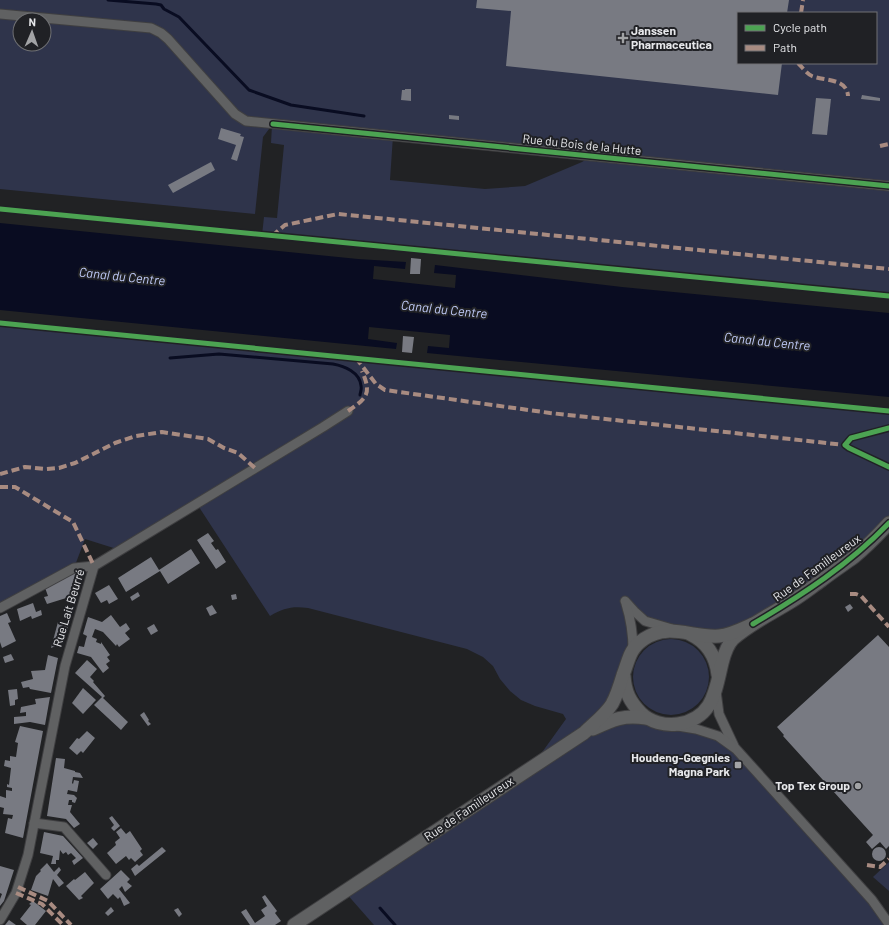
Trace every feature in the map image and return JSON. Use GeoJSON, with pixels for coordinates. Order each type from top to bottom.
{"type":"FeatureCollection","features":[{"type":"Feature","properties":{"kind":"street","name":"Rue du Bois de la Hutte"},"geometry":{"type":"LineString","coordinates":[[0,14],[151,28],[161,33],[168,39],[234,114],[246,121],[889,186]]}},
{"type":"Feature","properties":{"kind":"street","name":"Rue Lait Beurré"},"geometry":{"type":"LineString","coordinates":[[0,920],[16,893],[28,855],[65,666],[94,566],[323,428],[348,411]]}},
{"type":"Feature","properties":{"kind":"street","name":"Rue de Familleureux"},"geometry":{"type":"LineString","coordinates":[[294,925],[584,733],[611,706],[624,674],[627,660],[633,650],[643,639],[658,632],[681,631],[718,636],[734,633],[753,624],[794,600],[854,557],[889,523]]}},
{"type":"Feature","properties":{"kind":"street"},"geometry":{"type":"LineString","coordinates":[[0,608],[74,568],[94,566]]}},
{"type":"Feature","properties":{"kind":"street"},"geometry":{"type":"LineString","coordinates":[[633,650],[633,634],[625,600],[645,621],[681,631],[701,641],[712,654],[717,666],[719,714],[736,749]]}},
{"type":"Feature","properties":{"kind":"street","name":"Rue de Familleureux"},"geometry":{"type":"LineString","coordinates":[[624,674],[625,686],[632,703],[646,718],[663,724],[672,725],[688,721],[701,714],[710,704],[717,685],[724,653],[732,640],[753,624]]}},
{"type":"Feature","properties":{"kind":"street"},"geometry":{"type":"LineString","coordinates":[[584,733],[611,720],[630,716],[646,718]]}},
{"type":"Feature","properties":{"kind":"street"},"geometry":{"type":"LineString","coordinates":[[672,725],[696,729],[718,736],[736,749],[872,900],[889,924]]}},
{"type":"Feature","properties":{"kind":"street"},"geometry":{"type":"LineString","coordinates":[[34,823],[64,828],[106,875]]}},
{"type":"Feature","properties":{"kind":"street"},"geometry":{"type":"LineString","coordinates":[[872,900],[889,913]]}},
{"type":"Feature","properties":{"kind":"shaded area"},"geometry":{"type":"Polygon","coordinates":[[[0,0],[889,0],[889,296],[262,235],[264,217],[277,218],[284,145],[271,143],[272,125],[263,137],[255,214],[0,189],[0,0]],[[393,136],[390,180],[485,189],[525,186],[582,162],[591,156],[393,136]]]}},
{"type":"Feature","properties":{"kind":"shaded area"},"geometry":{"type":"Polygon","coordinates":[[[0,322],[889,411],[889,523],[854,557],[734,633],[676,630],[634,611],[633,634],[611,720],[696,729],[736,749],[889,925],[374,925],[345,892],[530,769],[566,719],[563,714],[535,706],[521,700],[510,691],[500,679],[493,666],[483,657],[467,649],[308,608],[288,608],[270,616],[197,504],[120,550],[85,539],[74,568],[0,608],[0,322]]]}},
{"type":"Feature","properties":{"kind":"shaded area"},"geometry":{"type":"Polygon","coordinates":[[[671,639],[685,642],[698,650],[706,663],[709,677],[706,691],[698,704],[685,712],[671,715],[657,712],[644,704],[636,691],[633,677],[636,663],[644,650],[657,642],[671,639]]]}},
{"type":"Feature","properties":{"kind":"shaded area"},"geometry":{"type":"Polygon","coordinates":[[[889,862],[889,891],[873,877],[889,862]]]}},
{"type":"Feature","properties":{"kind":"water","name":"Canal du Centre"},"geometry":{"type":"Polygon","coordinates":[[[0,223],[358,259],[406,262],[405,269],[374,266],[373,279],[455,288],[456,275],[434,273],[435,265],[622,287],[889,313],[889,397],[427,353],[428,346],[449,348],[450,335],[369,327],[368,339],[397,343],[396,349],[0,310],[0,223]]]}},
{"type":"Feature","properties":{"kind":"building","name":"Janssen Pharmaceutica"},"geometry":{"type":"Polygon","coordinates":[[[477,0],[789,0],[787,12],[737,12],[737,64],[782,64],[778,95],[506,66],[511,11],[476,8],[477,0]]]}},
{"type":"Feature","properties":{"kind":"building"},"geometry":{"type":"Polygon","coordinates":[[[411,89],[411,101],[401,100],[402,90],[411,89]]]}},
{"type":"Feature","properties":{"kind":"building"},"geometry":{"type":"Polygon","coordinates":[[[862,95],[880,98],[880,101],[861,99],[862,95]]]}},
{"type":"Feature","properties":{"kind":"building"},"geometry":{"type":"Polygon","coordinates":[[[816,98],[831,99],[827,135],[812,134],[816,98]]]}},
{"type":"Feature","properties":{"kind":"building"},"geometry":{"type":"Polygon","coordinates":[[[449,115],[459,116],[459,120],[449,119],[449,115]]]}},
{"type":"Feature","properties":{"kind":"building"},"geometry":{"type":"Polygon","coordinates":[[[221,128],[241,134],[240,136],[244,137],[237,161],[231,159],[236,145],[218,139],[221,128]]]}},
{"type":"Feature","properties":{"kind":"building"},"geometry":{"type":"Polygon","coordinates":[[[211,162],[215,170],[173,193],[168,185],[211,162]]]}},
{"type":"Feature","properties":{"kind":"building"},"geometry":{"type":"Polygon","coordinates":[[[411,258],[421,259],[420,274],[410,274],[411,258]]]}},
{"type":"Feature","properties":{"kind":"building"},"geometry":{"type":"Polygon","coordinates":[[[403,336],[414,337],[412,353],[402,352],[403,336]]]}},
{"type":"Feature","properties":{"kind":"building"},"geometry":{"type":"Polygon","coordinates":[[[208,533],[214,541],[211,543],[216,550],[218,549],[226,562],[216,569],[197,540],[208,533]]]}},
{"type":"Feature","properties":{"kind":"building"},"geometry":{"type":"Polygon","coordinates":[[[191,549],[200,563],[168,584],[160,571],[126,592],[118,578],[151,557],[159,570],[191,549]]]}},
{"type":"Feature","properties":{"kind":"building"},"geometry":{"type":"Polygon","coordinates":[[[80,571],[82,577],[78,578],[80,583],[77,584],[79,594],[47,604],[44,597],[48,596],[44,585],[80,571]]]}},
{"type":"Feature","properties":{"kind":"building"},"geometry":{"type":"Polygon","coordinates":[[[109,585],[118,599],[109,604],[107,600],[101,603],[95,593],[109,585]]]}},
{"type":"Feature","properties":{"kind":"building"},"geometry":{"type":"Polygon","coordinates":[[[138,592],[140,596],[132,601],[130,597],[138,592]]]}},
{"type":"Feature","properties":{"kind":"building"},"geometry":{"type":"Polygon","coordinates":[[[236,594],[237,599],[232,600],[231,595],[236,594]]]}},
{"type":"Feature","properties":{"kind":"building"},"geometry":{"type":"Polygon","coordinates":[[[33,603],[36,612],[41,610],[42,615],[32,619],[31,616],[20,621],[17,609],[33,603]]]}},
{"type":"Feature","properties":{"kind":"building"},"geometry":{"type":"Polygon","coordinates":[[[850,604],[853,608],[848,612],[845,607],[850,604]]]}},
{"type":"Feature","properties":{"kind":"building"},"geometry":{"type":"Polygon","coordinates":[[[212,605],[217,613],[210,616],[206,608],[212,605]]]}},
{"type":"Feature","properties":{"kind":"building"},"geometry":{"type":"Polygon","coordinates":[[[7,613],[11,622],[8,623],[16,641],[2,648],[0,642],[0,616],[7,613]]]}},
{"type":"Feature","properties":{"kind":"building"},"geometry":{"type":"Polygon","coordinates":[[[111,615],[120,627],[126,623],[130,629],[125,633],[130,639],[119,647],[117,644],[116,646],[103,632],[95,629],[92,637],[97,639],[96,642],[101,644],[101,642],[110,655],[107,657],[110,661],[106,664],[109,668],[103,673],[91,657],[77,653],[79,646],[84,647],[87,636],[83,634],[88,617],[102,622],[111,615]]]}},
{"type":"Feature","properties":{"kind":"building"},"geometry":{"type":"Polygon","coordinates":[[[58,622],[68,626],[63,643],[51,648],[58,622]]]}},
{"type":"Feature","properties":{"kind":"building"},"geometry":{"type":"Polygon","coordinates":[[[154,624],[158,631],[151,635],[147,628],[154,624]]]}},
{"type":"Feature","properties":{"kind":"building","name":"Top Tex Group"},"geometry":{"type":"Polygon","coordinates":[[[878,635],[889,647],[889,846],[886,849],[880,842],[872,849],[866,842],[873,835],[783,736],[784,735],[777,727],[878,635]]]}},
{"type":"Feature","properties":{"kind":"building"},"geometry":{"type":"Polygon","coordinates":[[[11,654],[14,660],[5,663],[3,657],[11,654]]]}},
{"type":"Feature","properties":{"kind":"building"},"geometry":{"type":"Polygon","coordinates":[[[48,655],[58,658],[51,693],[30,689],[29,687],[23,688],[21,682],[33,679],[31,671],[45,670],[48,655]]]}},
{"type":"Feature","properties":{"kind":"building"},"geometry":{"type":"Polygon","coordinates":[[[87,660],[97,669],[90,677],[105,696],[103,698],[128,722],[121,730],[94,705],[102,697],[75,673],[87,660]]]}},
{"type":"Feature","properties":{"kind":"building"},"geometry":{"type":"Polygon","coordinates":[[[83,688],[96,700],[83,714],[72,703],[83,688]]]}},
{"type":"Feature","properties":{"kind":"building"},"geometry":{"type":"Polygon","coordinates":[[[17,689],[18,699],[15,700],[15,705],[10,706],[8,690],[17,689]]]}},
{"type":"Feature","properties":{"kind":"building"},"geometry":{"type":"Polygon","coordinates":[[[50,697],[45,725],[30,722],[14,724],[14,717],[26,716],[26,712],[20,713],[21,707],[36,704],[35,699],[50,697]]]}},
{"type":"Feature","properties":{"kind":"building"},"geometry":{"type":"Polygon","coordinates":[[[144,712],[151,724],[148,726],[140,715],[144,712]]]}},
{"type":"Feature","properties":{"kind":"building"},"geometry":{"type":"Polygon","coordinates":[[[20,726],[43,731],[23,838],[5,833],[8,818],[12,819],[13,815],[3,814],[4,808],[0,807],[0,796],[6,798],[6,790],[12,791],[12,788],[7,787],[7,784],[9,785],[11,768],[4,766],[5,760],[10,761],[10,756],[16,757],[18,743],[15,742],[20,726]]]}},
{"type":"Feature","properties":{"kind":"building"},"geometry":{"type":"Polygon","coordinates":[[[87,731],[95,738],[83,753],[81,751],[77,755],[69,748],[77,738],[79,739],[87,731]]]}},
{"type":"Feature","properties":{"kind":"building"},"geometry":{"type":"Polygon","coordinates":[[[56,758],[65,759],[64,768],[80,773],[83,778],[73,777],[73,784],[74,780],[79,781],[77,792],[68,790],[67,794],[74,795],[77,798],[75,803],[72,802],[72,800],[69,800],[68,805],[72,805],[70,812],[80,824],[74,828],[66,819],[47,816],[56,758]]]}},
{"type":"Feature","properties":{"kind":"building"},"geometry":{"type":"Polygon","coordinates":[[[112,816],[120,826],[114,831],[111,828],[114,825],[109,818],[112,816]]]}},
{"type":"Feature","properties":{"kind":"building"},"geometry":{"type":"Polygon","coordinates":[[[121,828],[126,834],[130,831],[142,849],[140,851],[143,855],[135,862],[131,858],[129,860],[126,856],[116,864],[107,853],[116,845],[115,842],[120,838],[116,832],[121,828]]]}},
{"type":"Feature","properties":{"kind":"building"},"geometry":{"type":"Polygon","coordinates":[[[44,832],[63,836],[83,858],[74,865],[72,861],[76,858],[71,853],[68,855],[66,852],[63,854],[60,850],[59,860],[56,860],[56,864],[51,864],[53,856],[40,853],[44,832]]]}},
{"type":"Feature","properties":{"kind":"building"},"geometry":{"type":"Polygon","coordinates":[[[93,838],[98,844],[93,849],[87,843],[93,838]]]}},
{"type":"Feature","properties":{"kind":"building"},"geometry":{"type":"Polygon","coordinates":[[[162,847],[166,851],[135,876],[131,869],[137,864],[139,866],[162,847]]]}},
{"type":"Feature","properties":{"kind":"building"},"geometry":{"type":"Polygon","coordinates":[[[876,847],[882,847],[886,851],[886,857],[882,861],[876,861],[872,857],[872,851],[876,847]]]}},
{"type":"Feature","properties":{"kind":"building"},"geometry":{"type":"Polygon","coordinates":[[[47,863],[54,872],[59,867],[61,870],[57,875],[64,883],[59,887],[53,879],[48,896],[31,890],[36,876],[47,863]]]}},
{"type":"Feature","properties":{"kind":"building"},"geometry":{"type":"Polygon","coordinates":[[[0,866],[14,870],[4,901],[0,906],[2,894],[0,893],[0,866]]]}},
{"type":"Feature","properties":{"kind":"building"},"geometry":{"type":"Polygon","coordinates":[[[121,870],[130,879],[127,882],[132,886],[125,892],[122,886],[119,889],[130,903],[124,906],[120,897],[118,899],[113,894],[108,899],[100,889],[121,870]]]}},
{"type":"Feature","properties":{"kind":"building"},"geometry":{"type":"Polygon","coordinates":[[[85,872],[94,883],[81,896],[83,898],[79,900],[66,886],[85,872]]]}},
{"type":"Feature","properties":{"kind":"building"},"geometry":{"type":"Polygon","coordinates":[[[265,895],[277,911],[275,913],[281,921],[275,925],[250,925],[241,912],[246,909],[255,923],[265,916],[261,910],[267,906],[262,897],[265,895]]]}},
{"type":"Feature","properties":{"kind":"building"},"geometry":{"type":"Polygon","coordinates":[[[33,901],[46,911],[35,925],[27,925],[20,919],[31,905],[29,904],[33,901]]]}},
{"type":"Feature","properties":{"kind":"building"},"geometry":{"type":"Polygon","coordinates":[[[111,907],[114,911],[108,916],[105,913],[111,907]]]}},
{"type":"Feature","properties":{"kind":"building"},"geometry":{"type":"Polygon","coordinates":[[[178,908],[182,914],[179,917],[174,910],[178,908]]]}},
{"type":"Feature","properties":{"kind":"building"},"geometry":{"type":"Polygon","coordinates":[[[9,920],[16,925],[5,925],[9,920]]]}},
{"type":"Feature","properties":{"kind":"waterway"},"geometry":{"type":"LineString","coordinates":[[108,0],[161,5],[164,9],[179,17],[249,90],[291,105],[364,116]]}},
{"type":"Feature","properties":{"kind":"waterway"},"geometry":{"type":"LineString","coordinates":[[170,358],[219,354],[333,364],[342,366],[355,373],[360,381],[360,395]]}},
{"type":"Feature","properties":{"kind":"waterway"},"geometry":{"type":"LineString","coordinates":[[380,908],[395,925]]}},
{"type":"Feature","properties":{"kind":"marked path"},"geometry":{"type":"LineString","coordinates":[[801,12],[803,0]]}},
{"type":"Feature","properties":{"kind":"marked path"},"geometry":{"type":"LineString","coordinates":[[799,64],[812,76],[834,81],[844,86],[847,90],[848,96]]}},
{"type":"Feature","properties":{"kind":"marked path"},"geometry":{"type":"LineString","coordinates":[[880,146],[889,144]]}},
{"type":"Feature","properties":{"kind":"marked path"},"geometry":{"type":"LineString","coordinates":[[272,236],[285,225],[338,214],[889,269]]}},
{"type":"Feature","properties":{"kind":"marked path"},"geometry":{"type":"LineString","coordinates":[[356,358],[376,384],[385,390],[550,413],[845,445]]}},
{"type":"Feature","properties":{"kind":"marked path"},"geometry":{"type":"LineString","coordinates":[[348,411],[360,402],[366,395],[367,385],[362,371]]}},
{"type":"Feature","properties":{"kind":"marked path"},"geometry":{"type":"LineString","coordinates":[[0,474],[25,467],[46,469],[59,468],[75,463],[115,443],[136,436],[162,432],[208,439],[224,448],[238,453],[255,468]]}},
{"type":"Feature","properties":{"kind":"marked path"},"geometry":{"type":"LineString","coordinates":[[0,487],[15,487],[73,522],[94,566]]}},
{"type":"Feature","properties":{"kind":"marked path"},"geometry":{"type":"LineString","coordinates":[[850,594],[861,596],[889,627]]}},
{"type":"Feature","properties":{"kind":"marked path"},"geometry":{"type":"LineString","coordinates":[[867,865],[880,867],[889,859]]}},
{"type":"Feature","properties":{"kind":"marked path"},"geometry":{"type":"LineString","coordinates":[[18,887],[48,901],[71,925]]}},
{"type":"Feature","properties":{"kind":"marked path"},"geometry":{"type":"LineString","coordinates":[[16,893],[42,904],[63,925]]}},
{"type":"Feature","properties":{"kind":"cycle path"},"geometry":{"type":"LineString","coordinates":[[273,124],[889,186]]}},
{"type":"Feature","properties":{"kind":"cycle path"},"geometry":{"type":"LineString","coordinates":[[0,209],[889,296]]}},
{"type":"Feature","properties":{"kind":"cycle path"},"geometry":{"type":"LineString","coordinates":[[0,323],[889,411]]}},
{"type":"Feature","properties":{"kind":"cycle path"},"geometry":{"type":"LineString","coordinates":[[889,428],[851,438],[845,445],[889,467]]}},
{"type":"Feature","properties":{"kind":"cycle path"},"geometry":{"type":"LineString","coordinates":[[753,624],[825,578],[858,552],[889,523]]}},
{"type":"Feature","properties":{"kind":"place","name":"Janssen Pharmaceutica"},"geometry":{"type":"Point","coordinates":[623,38]}},
{"type":"Feature","properties":{"kind":"place","name":"Houdeng-Gœgnies Magna Park"},"geometry":{"type":"Point","coordinates":[738,765]}},
{"type":"Feature","properties":{"kind":"place","name":"Top Tex Group"},"geometry":{"type":"Point","coordinates":[858,786]}}]}
